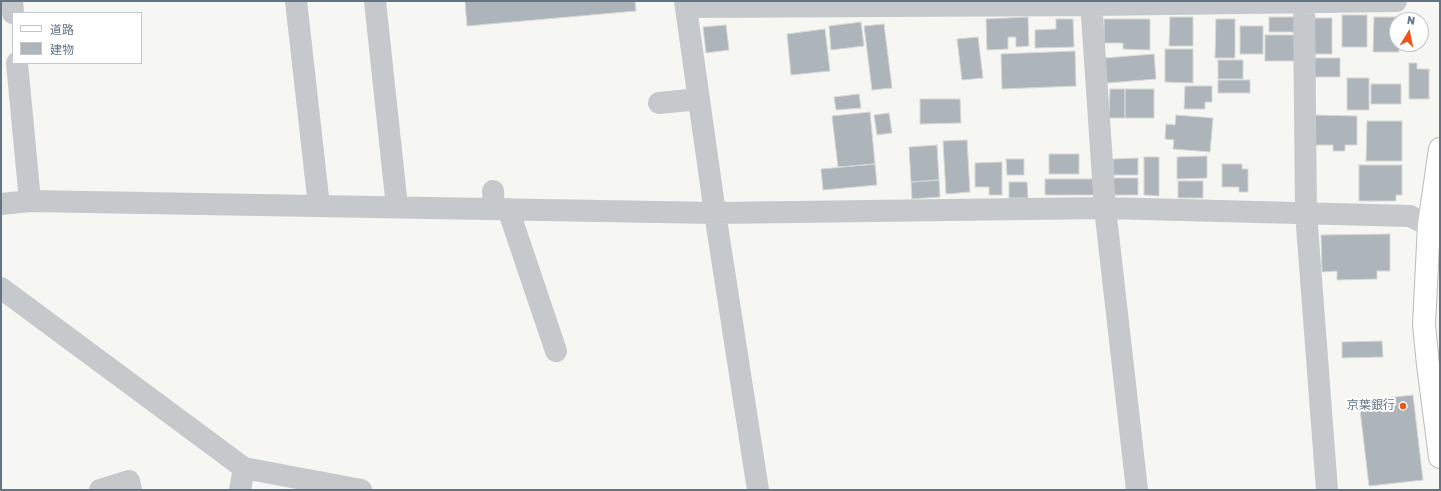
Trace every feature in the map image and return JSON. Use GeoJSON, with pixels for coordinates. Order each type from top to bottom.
{"type":"FeatureCollection","features":[{"type":"Feature","properties":{"kind":"main road"},"geometry":{"type":"LineString","coordinates":[[1440,149],[1435,228],[1424,325],[1440,457]]}},
{"type":"Feature","properties":{"kind":"street"},"geometry":{"type":"LineString","coordinates":[[12,1],[13,12]]}},
{"type":"Feature","properties":{"kind":"street"},"geometry":{"type":"LineString","coordinates":[[296,1],[319,206]]}},
{"type":"Feature","properties":{"kind":"street"},"geometry":{"type":"LineString","coordinates":[[375,1],[397,207]]}},
{"type":"Feature","properties":{"kind":"street"},"geometry":{"type":"LineString","coordinates":[[758,490],[715,213],[686,4],[1396,1]]}},
{"type":"Feature","properties":{"kind":"street"},"geometry":{"type":"LineString","coordinates":[[1304,2],[1306,213],[1327,490]]}},
{"type":"Feature","properties":{"kind":"street"},"geometry":{"type":"LineString","coordinates":[[1091,3],[1105,208],[1137,490]]}},
{"type":"Feature","properties":{"kind":"street"},"geometry":{"type":"LineString","coordinates":[[17,64],[30,201]]}},
{"type":"Feature","properties":{"kind":"street"},"geometry":{"type":"LineString","coordinates":[[659,103],[699,99]]}},
{"type":"Feature","properties":{"kind":"street"},"geometry":{"type":"LineString","coordinates":[[1,204],[30,201],[397,207],[498,203],[715,213],[1105,208],[1410,216],[1435,228]]}},
{"type":"Feature","properties":{"kind":"street"},"geometry":{"type":"LineString","coordinates":[[498,203],[556,351]]}},
{"type":"Feature","properties":{"kind":"street"},"geometry":{"type":"LineString","coordinates":[[1,288],[244,468],[327,487],[361,490]]}},
{"type":"Feature","properties":{"kind":"street"},"geometry":{"type":"LineString","coordinates":[[240,490],[244,468]]}},
{"type":"Feature","properties":{"kind":"street"},"geometry":{"type":"LineString","coordinates":[[100,490],[129,481],[132,490]]}},
{"type":"Feature","properties":{"kind":"building"},"geometry":{"type":"Polygon","coordinates":[[[465,1],[635,1],[636,11],[467,26],[465,1]]]}},
{"type":"Feature","properties":{"kind":"building"},"geometry":{"type":"Polygon","coordinates":[[[1342,15],[1367,15],[1367,47],[1342,47],[1342,15]]]}},
{"type":"Feature","properties":{"kind":"building"},"geometry":{"type":"Polygon","coordinates":[[[1028,17],[1029,46],[1016,47],[1016,37],[1008,37],[1008,49],[987,50],[986,19],[1028,17]]]}},
{"type":"Feature","properties":{"kind":"building"},"geometry":{"type":"Polygon","coordinates":[[[1170,17],[1193,17],[1193,46],[1169,46],[1170,17]]]}},
{"type":"Feature","properties":{"kind":"building"},"geometry":{"type":"Polygon","coordinates":[[[1269,17],[1296,17],[1296,32],[1269,32],[1269,17]]]}},
{"type":"Feature","properties":{"kind":"building"},"geometry":{"type":"Polygon","coordinates":[[[1374,17],[1389,17],[1389,52],[1373,52],[1374,17]]]}},
{"type":"Feature","properties":{"kind":"building"},"geometry":{"type":"Polygon","coordinates":[[[1310,18],[1332,18],[1332,54],[1302,54],[1310,18]]]}},
{"type":"Feature","properties":{"kind":"building"},"geometry":{"type":"Polygon","coordinates":[[[1056,19],[1073,19],[1074,47],[1035,48],[1035,30],[1056,29],[1056,19]]]}},
{"type":"Feature","properties":{"kind":"building"},"geometry":{"type":"Polygon","coordinates":[[[1104,19],[1150,19],[1150,50],[1123,49],[1123,43],[1104,43],[1104,19]]]}},
{"type":"Feature","properties":{"kind":"building"},"geometry":{"type":"Polygon","coordinates":[[[1216,19],[1235,19],[1235,58],[1215,58],[1216,19]]]}},
{"type":"Feature","properties":{"kind":"building"},"geometry":{"type":"Polygon","coordinates":[[[861,22],[864,46],[831,50],[829,26],[861,22]]]}},
{"type":"Feature","properties":{"kind":"building"},"geometry":{"type":"Polygon","coordinates":[[[884,24],[892,88],[872,90],[864,26],[884,24]]]}},
{"type":"Feature","properties":{"kind":"building"},"geometry":{"type":"Polygon","coordinates":[[[726,25],[729,50],[706,53],[703,27],[726,25]]]}},
{"type":"Feature","properties":{"kind":"building"},"geometry":{"type":"Polygon","coordinates":[[[1240,26],[1263,26],[1263,54],[1240,54],[1240,26]]]}},
{"type":"Feature","properties":{"kind":"building"},"geometry":{"type":"Polygon","coordinates":[[[825,29],[830,71],[791,75],[787,34],[825,29]]]}},
{"type":"Feature","properties":{"kind":"building"},"geometry":{"type":"Polygon","coordinates":[[[1265,35],[1297,35],[1296,61],[1265,61],[1265,35]]]}},
{"type":"Feature","properties":{"kind":"building"},"geometry":{"type":"Polygon","coordinates":[[[978,37],[983,78],[962,80],[957,39],[978,37]]]}},
{"type":"Feature","properties":{"kind":"building"},"geometry":{"type":"Polygon","coordinates":[[[1165,49],[1193,49],[1193,83],[1165,82],[1165,49]]]}},
{"type":"Feature","properties":{"kind":"building"},"geometry":{"type":"Polygon","coordinates":[[[1075,51],[1076,86],[1002,89],[1001,54],[1075,51]]]}},
{"type":"Feature","properties":{"kind":"building"},"geometry":{"type":"Polygon","coordinates":[[[1154,54],[1156,79],[1107,83],[1105,58],[1154,54]]]}},
{"type":"Feature","properties":{"kind":"building"},"geometry":{"type":"Polygon","coordinates":[[[1308,58],[1340,58],[1340,77],[1308,77],[1308,58]]]}},
{"type":"Feature","properties":{"kind":"building"},"geometry":{"type":"Polygon","coordinates":[[[1218,60],[1243,60],[1243,79],[1218,79],[1218,60]]]}},
{"type":"Feature","properties":{"kind":"building"},"geometry":{"type":"Polygon","coordinates":[[[1409,63],[1417,63],[1417,69],[1429,69],[1429,99],[1409,99],[1409,63]]]}},
{"type":"Feature","properties":{"kind":"building"},"geometry":{"type":"Polygon","coordinates":[[[1347,78],[1369,78],[1369,110],[1347,110],[1347,78]]]}},
{"type":"Feature","properties":{"kind":"building"},"geometry":{"type":"Polygon","coordinates":[[[1218,80],[1250,80],[1250,93],[1218,93],[1218,80]]]}},
{"type":"Feature","properties":{"kind":"building"},"geometry":{"type":"Polygon","coordinates":[[[1371,84],[1401,84],[1401,104],[1371,104],[1371,84]]]}},
{"type":"Feature","properties":{"kind":"building"},"geometry":{"type":"Polygon","coordinates":[[[1185,86],[1212,86],[1212,102],[1205,102],[1205,109],[1184,109],[1185,86]]]}},
{"type":"Feature","properties":{"kind":"building"},"geometry":{"type":"Polygon","coordinates":[[[1110,89],[1125,89],[1125,118],[1109,118],[1110,89]]]}},
{"type":"Feature","properties":{"kind":"building"},"geometry":{"type":"Polygon","coordinates":[[[1125,89],[1154,89],[1154,118],[1125,118],[1125,89]]]}},
{"type":"Feature","properties":{"kind":"building"},"geometry":{"type":"Polygon","coordinates":[[[859,94],[861,108],[836,110],[834,97],[859,94]]]}},
{"type":"Feature","properties":{"kind":"building"},"geometry":{"type":"Polygon","coordinates":[[[920,99],[960,99],[961,123],[920,124],[920,99]]]}},
{"type":"Feature","properties":{"kind":"building"},"geometry":{"type":"Polygon","coordinates":[[[870,112],[875,164],[838,167],[832,116],[870,112]]]}},
{"type":"Feature","properties":{"kind":"building"},"geometry":{"type":"Polygon","coordinates":[[[889,113],[892,133],[877,135],[874,115],[889,113]]]}},
{"type":"Feature","properties":{"kind":"building"},"geometry":{"type":"Polygon","coordinates":[[[1176,115],[1213,118],[1210,152],[1173,149],[1174,140],[1165,139],[1166,124],[1175,125],[1176,115]]]}},
{"type":"Feature","properties":{"kind":"building"},"geometry":{"type":"Polygon","coordinates":[[[1314,115],[1357,116],[1357,145],[1345,145],[1345,151],[1333,151],[1333,145],[1313,145],[1314,115]]]}},
{"type":"Feature","properties":{"kind":"building"},"geometry":{"type":"Polygon","coordinates":[[[1367,121],[1402,121],[1402,161],[1366,161],[1367,121]]]}},
{"type":"Feature","properties":{"kind":"building"},"geometry":{"type":"Polygon","coordinates":[[[967,140],[970,192],[946,194],[943,141],[967,140]]]}},
{"type":"Feature","properties":{"kind":"building"},"geometry":{"type":"Polygon","coordinates":[[[937,145],[939,180],[911,182],[909,147],[937,145]]]}},
{"type":"Feature","properties":{"kind":"building"},"geometry":{"type":"Polygon","coordinates":[[[1049,154],[1079,154],[1079,174],[1049,174],[1049,154]]]}},
{"type":"Feature","properties":{"kind":"building"},"geometry":{"type":"Polygon","coordinates":[[[1207,156],[1207,178],[1177,179],[1177,157],[1207,156]]]}},
{"type":"Feature","properties":{"kind":"building"},"geometry":{"type":"Polygon","coordinates":[[[1144,157],[1159,157],[1159,196],[1144,195],[1144,157]]]}},
{"type":"Feature","properties":{"kind":"building"},"geometry":{"type":"Polygon","coordinates":[[[1138,158],[1138,175],[1113,175],[1113,159],[1138,158]]]}},
{"type":"Feature","properties":{"kind":"building"},"geometry":{"type":"Polygon","coordinates":[[[1006,159],[1024,159],[1024,175],[1007,175],[1006,159]]]}},
{"type":"Feature","properties":{"kind":"building"},"geometry":{"type":"Polygon","coordinates":[[[1002,162],[1002,195],[989,195],[989,187],[975,187],[975,163],[1002,162]]]}},
{"type":"Feature","properties":{"kind":"building"},"geometry":{"type":"Polygon","coordinates":[[[875,164],[877,185],[823,190],[821,169],[875,164]]]}},
{"type":"Feature","properties":{"kind":"building"},"geometry":{"type":"Polygon","coordinates":[[[1222,164],[1242,164],[1242,169],[1248,169],[1248,192],[1239,192],[1239,187],[1222,187],[1222,164]]]}},
{"type":"Feature","properties":{"kind":"building"},"geometry":{"type":"Polygon","coordinates":[[[1359,165],[1402,165],[1402,195],[1396,195],[1396,201],[1359,201],[1359,165]]]}},
{"type":"Feature","properties":{"kind":"building"},"geometry":{"type":"Polygon","coordinates":[[[1112,178],[1138,178],[1138,195],[1113,195],[1112,178]]]}},
{"type":"Feature","properties":{"kind":"building"},"geometry":{"type":"Polygon","coordinates":[[[1045,179],[1094,179],[1094,195],[1045,195],[1045,179]]]}},
{"type":"Feature","properties":{"kind":"building"},"geometry":{"type":"Polygon","coordinates":[[[939,180],[940,197],[912,199],[911,182],[939,180]]]}},
{"type":"Feature","properties":{"kind":"building"},"geometry":{"type":"Polygon","coordinates":[[[1178,181],[1203,181],[1203,198],[1178,198],[1178,181]]]}},
{"type":"Feature","properties":{"kind":"building"},"geometry":{"type":"Polygon","coordinates":[[[1009,182],[1027,182],[1028,198],[1009,198],[1009,182]]]}},
{"type":"Feature","properties":{"kind":"building"},"geometry":{"type":"Polygon","coordinates":[[[1390,234],[1390,271],[1377,271],[1377,279],[1337,280],[1337,271],[1322,272],[1321,235],[1390,234]]]}},
{"type":"Feature","properties":{"kind":"building"},"geometry":{"type":"Polygon","coordinates":[[[1382,341],[1383,357],[1342,358],[1342,342],[1382,341]]]}},
{"type":"Feature","properties":{"kind":"building"},"geometry":{"type":"Polygon","coordinates":[[[1413,395],[1423,480],[1369,486],[1359,401],[1413,395]]]}},
{"type":"Feature","properties":{"kind":"place","name":"京葉銀行"},"geometry":{"type":"Point","coordinates":[1403,406]}}]}
